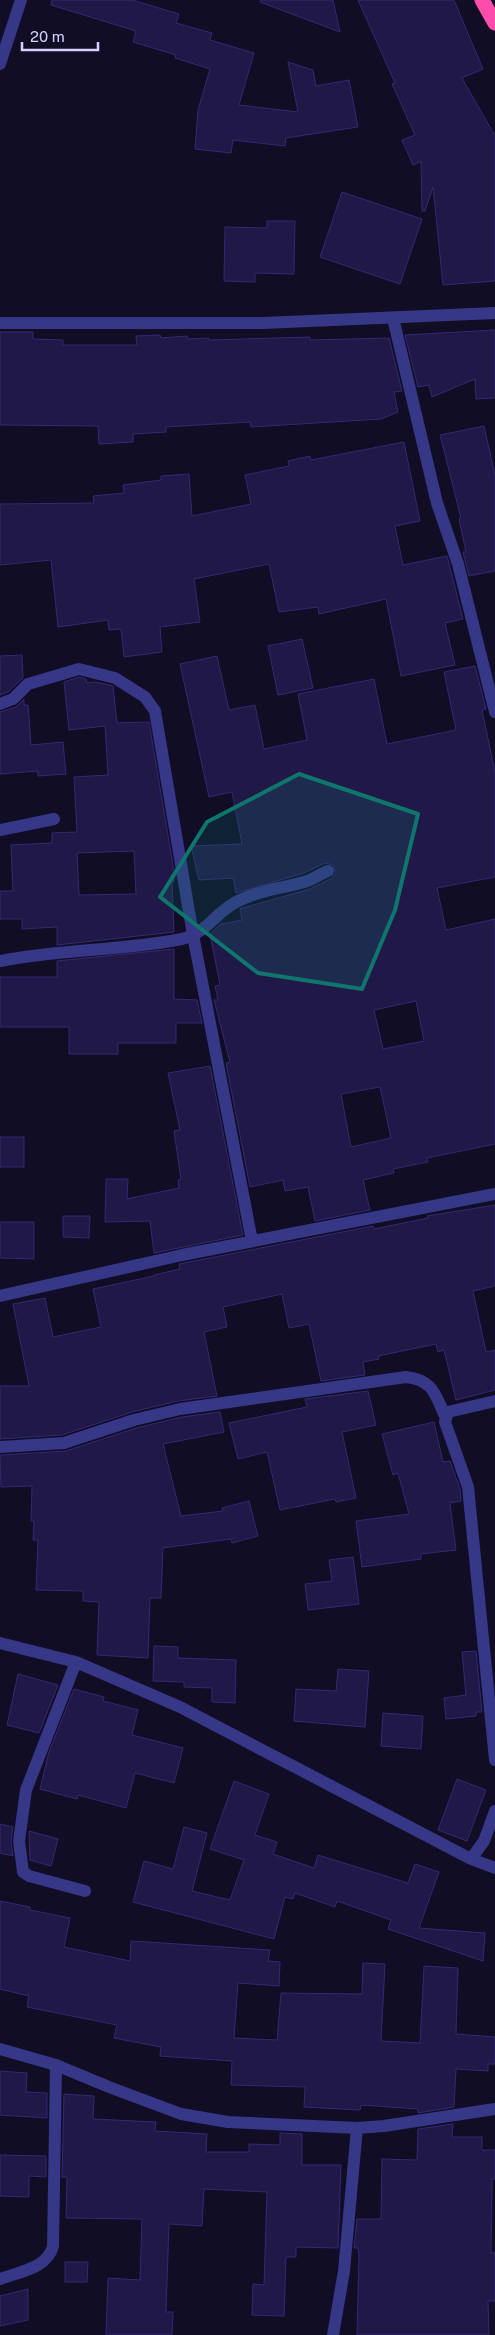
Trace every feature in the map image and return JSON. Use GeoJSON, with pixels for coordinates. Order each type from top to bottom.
{"type":"FeatureCollection","features":[{"type":"Feature","properties":{"kind":"highway"},"geometry":{"type":"LineString","coordinates":[[482,0],[495,22]]}},
{"type":"Feature","properties":{"kind":"street"},"geometry":{"type":"LineString","coordinates":[[0,64],[21,0]]}},
{"type":"Feature","properties":{"kind":"street"},"geometry":{"type":"LineString","coordinates":[[0,323],[263,323],[495,313]]}},
{"type":"Feature","properties":{"kind":"street"},"geometry":{"type":"LineString","coordinates":[[393,318],[438,503],[458,564],[495,712]]}},
{"type":"Feature","properties":{"kind":"street"},"geometry":{"type":"LineString","coordinates":[[0,704],[13,699],[28,684],[53,675],[79,669],[115,678],[145,697],[155,711],[193,935],[252,1242]]}},
{"type":"Feature","properties":{"kind":"street"},"geometry":{"type":"LineString","coordinates":[[0,830],[54,820]]}},
{"type":"Feature","properties":{"kind":"street"},"geometry":{"type":"LineString","coordinates":[[0,961],[35,954],[141,945],[183,938],[203,930],[232,905],[271,890],[306,882],[328,870]]}},
{"type":"Feature","properties":{"kind":"street"},"geometry":{"type":"LineString","coordinates":[[0,1296],[182,1255],[495,1194]]}},
{"type":"Feature","properties":{"kind":"street"},"geometry":{"type":"LineString","coordinates":[[0,1447],[64,1443],[134,1420],[180,1409],[406,1377],[421,1379],[428,1384],[445,1416]]}},
{"type":"Feature","properties":{"kind":"street"},"geometry":{"type":"LineString","coordinates":[[495,1401],[448,1412],[444,1422],[468,1487],[491,1676],[495,1760]]}},
{"type":"Feature","properties":{"kind":"street"},"geometry":{"type":"LineString","coordinates":[[0,1643],[75,1663],[180,1707],[471,1859],[495,1868]]}},
{"type":"Feature","properties":{"kind":"street"},"geometry":{"type":"LineString","coordinates":[[75,1663],[26,1790],[20,1820],[19,1853],[23,1872],[29,1876],[85,1891]]}},
{"type":"Feature","properties":{"kind":"street"},"geometry":{"type":"LineString","coordinates":[[471,1859],[484,1842],[495,1811]]}},
{"type":"Feature","properties":{"kind":"street"},"geometry":{"type":"LineString","coordinates":[[0,2049],[56,2065],[109,2088],[181,2114],[228,2122],[356,2128],[384,2126],[495,2109]]}},
{"type":"Feature","properties":{"kind":"street"},"geometry":{"type":"LineString","coordinates":[[0,2279],[42,2263],[50,2256],[53,2246],[56,2065]]}},
{"type":"Feature","properties":{"kind":"street"},"geometry":{"type":"LineString","coordinates":[[333,2335],[344,2271],[356,2128]]}},
{"type":"Feature","properties":{"kind":"highlighted area"},"geometry":{"type":"Polygon","coordinates":[[[299,774],[418,814],[395,910],[362,989],[258,973],[160,897],[207,822],[299,774]]]}},
{"type":"Feature","properties":{"kind":"building"},"geometry":{"type":"Polygon","coordinates":[[[52,0],[132,0],[179,14],[176,23],[212,33],[210,40],[254,53],[239,105],[298,112],[288,62],[313,70],[316,86],[349,80],[358,127],[286,138],[285,146],[233,140],[231,153],[195,149],[198,110],[210,69],[175,58],[176,55],[133,42],[136,31],[51,5],[52,0]]]}},
{"type":"Feature","properties":{"kind":"building"},"geometry":{"type":"Polygon","coordinates":[[[261,0],[333,0],[340,32],[260,2],[261,0]]]}},
{"type":"Feature","properties":{"kind":"building"},"geometry":{"type":"Polygon","coordinates":[[[358,0],[454,0],[483,69],[462,78],[495,136],[495,281],[443,285],[433,187],[425,211],[422,211],[421,161],[413,165],[402,140],[415,135],[392,84],[395,83],[358,0]]]}},
{"type":"Feature","properties":{"kind":"building"},"geometry":{"type":"Polygon","coordinates":[[[342,192],[422,219],[400,284],[320,257],[342,192]]]}},
{"type":"Feature","properties":{"kind":"building"},"geometry":{"type":"Polygon","coordinates":[[[267,221],[295,221],[294,274],[255,273],[255,282],[224,281],[225,227],[267,228],[267,221]]]}},
{"type":"Feature","properties":{"kind":"building"},"geometry":{"type":"Polygon","coordinates":[[[495,330],[495,398],[476,399],[475,379],[432,397],[429,385],[418,387],[405,335],[495,330]]]}},
{"type":"Feature","properties":{"kind":"building"},"geometry":{"type":"Polygon","coordinates":[[[0,332],[33,332],[33,339],[63,340],[63,345],[137,345],[136,336],[160,335],[161,338],[187,336],[188,339],[209,338],[209,340],[310,337],[310,340],[389,338],[402,391],[394,392],[398,412],[381,419],[251,427],[250,422],[166,427],[166,432],[133,434],[133,442],[99,444],[98,426],[0,425],[0,332]]]}},
{"type":"Feature","properties":{"kind":"building"},"geometry":{"type":"Polygon","coordinates":[[[484,426],[495,475],[495,571],[469,576],[463,552],[466,552],[459,519],[461,518],[440,435],[484,426]]]}},
{"type":"Feature","properties":{"kind":"building"},"geometry":{"type":"Polygon","coordinates":[[[404,442],[420,521],[395,526],[403,565],[447,556],[463,619],[445,623],[455,665],[401,676],[386,599],[319,614],[318,607],[279,612],[269,564],[194,579],[200,622],[160,627],[162,652],[124,657],[121,629],[109,630],[108,620],[58,627],[51,560],[0,565],[0,504],[94,503],[93,496],[124,493],[123,485],[161,480],[161,476],[189,474],[192,516],[251,504],[245,475],[289,466],[288,461],[310,456],[311,460],[404,442]]]}},
{"type":"Feature","properties":{"kind":"building"},"geometry":{"type":"Polygon","coordinates":[[[302,639],[313,688],[278,695],[268,646],[302,639]]]}},
{"type":"Feature","properties":{"kind":"building"},"geometry":{"type":"Polygon","coordinates":[[[22,655],[23,678],[8,692],[0,695],[0,656],[22,655]]]}},
{"type":"Feature","properties":{"kind":"building"},"geometry":{"type":"Polygon","coordinates":[[[217,656],[229,710],[255,705],[264,749],[307,740],[298,694],[374,679],[387,744],[456,730],[444,672],[475,666],[486,709],[482,710],[495,772],[495,877],[437,888],[446,930],[495,919],[495,1144],[427,1158],[428,1162],[393,1169],[394,1173],[363,1180],[370,1210],[315,1221],[308,1187],[285,1191],[283,1180],[250,1187],[226,1063],[230,1062],[214,1000],[218,1000],[215,986],[220,985],[210,934],[221,924],[242,920],[240,909],[310,889],[332,878],[336,872],[333,865],[325,863],[304,873],[236,893],[233,878],[199,880],[191,846],[242,844],[232,792],[209,797],[180,664],[217,656]],[[416,1001],[374,1010],[383,1049],[424,1041],[416,1001]],[[380,1087],[341,1094],[351,1147],[391,1138],[380,1087]]]}},
{"type":"Feature","properties":{"kind":"building"},"geometry":{"type":"Polygon","coordinates":[[[79,677],[86,679],[87,683],[96,682],[113,686],[117,723],[149,722],[174,871],[174,882],[172,882],[174,932],[57,945],[57,927],[22,929],[22,919],[0,919],[0,891],[13,891],[11,845],[52,843],[52,833],[77,832],[74,777],[108,775],[105,726],[69,730],[64,682],[79,677]],[[134,851],[77,853],[79,895],[136,894],[134,851]]]}},
{"type":"Feature","properties":{"kind":"building"},"geometry":{"type":"Polygon","coordinates":[[[24,699],[24,705],[28,705],[31,745],[63,742],[66,774],[38,776],[38,771],[0,774],[0,712],[16,707],[24,699]]]}},
{"type":"Feature","properties":{"kind":"building"},"geometry":{"type":"Polygon","coordinates":[[[174,949],[174,999],[197,1000],[202,1023],[176,1023],[176,1043],[118,1043],[118,1054],[69,1054],[69,1027],[0,1027],[0,977],[57,977],[57,961],[174,949]]]}},
{"type":"Feature","properties":{"kind":"building"},"geometry":{"type":"Polygon","coordinates":[[[210,1066],[243,1235],[154,1253],[150,1221],[105,1222],[106,1179],[128,1179],[127,1199],[179,1188],[178,1180],[181,1179],[174,1131],[180,1130],[168,1073],[210,1066]]]}},
{"type":"Feature","properties":{"kind":"building"},"geometry":{"type":"Polygon","coordinates":[[[0,1137],[24,1137],[24,1167],[0,1167],[0,1137]]]}},
{"type":"Feature","properties":{"kind":"building"},"geometry":{"type":"Polygon","coordinates":[[[495,1205],[495,1286],[473,1291],[486,1352],[495,1350],[495,1390],[456,1400],[444,1350],[438,1352],[436,1344],[378,1356],[379,1359],[363,1362],[365,1375],[321,1381],[309,1324],[289,1328],[282,1294],[223,1307],[227,1327],[204,1332],[217,1396],[178,1401],[132,1412],[62,1435],[0,1439],[0,1386],[29,1386],[13,1304],[45,1298],[53,1337],[101,1327],[93,1289],[180,1269],[179,1264],[373,1226],[374,1229],[428,1218],[427,1216],[495,1205]]]}},
{"type":"Feature","properties":{"kind":"building"},"geometry":{"type":"Polygon","coordinates":[[[63,1216],[90,1216],[89,1238],[63,1237],[63,1216]]]}},
{"type":"Feature","properties":{"kind":"building"},"geometry":{"type":"Polygon","coordinates":[[[0,1222],[34,1222],[34,1259],[0,1258],[0,1222]]]}},
{"type":"Feature","properties":{"kind":"building"},"geometry":{"type":"Polygon","coordinates":[[[368,1391],[376,1425],[342,1432],[356,1498],[336,1502],[335,1499],[280,1510],[267,1452],[238,1459],[229,1423],[307,1407],[305,1399],[368,1391]]]}},
{"type":"Feature","properties":{"kind":"building"},"geometry":{"type":"Polygon","coordinates":[[[220,1412],[224,1432],[163,1444],[181,1516],[223,1511],[222,1508],[249,1501],[258,1536],[232,1543],[231,1539],[163,1548],[161,1598],[150,1598],[148,1658],[97,1655],[99,1602],[83,1601],[83,1591],[36,1590],[38,1540],[33,1540],[34,1521],[31,1521],[32,1486],[1,1487],[0,1455],[66,1451],[136,1428],[182,1417],[220,1412]]]}},
{"type":"Feature","properties":{"kind":"building"},"geometry":{"type":"Polygon","coordinates":[[[434,1422],[443,1462],[450,1461],[460,1489],[461,1501],[450,1503],[456,1550],[421,1554],[421,1559],[362,1567],[356,1521],[409,1514],[398,1473],[393,1475],[382,1434],[434,1422]]]}},
{"type":"Feature","properties":{"kind":"building"},"geometry":{"type":"Polygon","coordinates":[[[353,1557],[359,1604],[308,1610],[305,1584],[332,1581],[329,1560],[353,1557]]]}},
{"type":"Feature","properties":{"kind":"building"},"geometry":{"type":"Polygon","coordinates":[[[154,1646],[178,1647],[178,1658],[236,1660],[235,1703],[212,1702],[212,1688],[184,1687],[184,1682],[153,1681],[154,1646]]]}},
{"type":"Feature","properties":{"kind":"building"},"geometry":{"type":"Polygon","coordinates":[[[476,1651],[482,1712],[476,1712],[476,1716],[446,1719],[444,1698],[466,1695],[462,1652],[476,1651]]]}},
{"type":"Feature","properties":{"kind":"building"},"geometry":{"type":"Polygon","coordinates":[[[338,1669],[369,1671],[365,1727],[294,1721],[296,1689],[336,1691],[338,1669]]]}},
{"type":"Feature","properties":{"kind":"building"},"geometry":{"type":"Polygon","coordinates":[[[18,1674],[58,1685],[39,1733],[7,1725],[18,1674]]]}},
{"type":"Feature","properties":{"kind":"building"},"geometry":{"type":"Polygon","coordinates":[[[74,1689],[104,1697],[103,1701],[138,1710],[132,1735],[183,1748],[174,1783],[135,1773],[126,1808],[78,1795],[77,1799],[40,1789],[49,1752],[74,1689]]]}},
{"type":"Feature","properties":{"kind":"building"},"geometry":{"type":"Polygon","coordinates":[[[383,1713],[423,1716],[421,1749],[381,1746],[383,1713]]]}},
{"type":"Feature","properties":{"kind":"building"},"geometry":{"type":"Polygon","coordinates":[[[457,1779],[486,1790],[467,1841],[438,1830],[457,1779]]]}},
{"type":"Feature","properties":{"kind":"building"},"geometry":{"type":"Polygon","coordinates":[[[234,1781],[269,1794],[255,1835],[277,1842],[273,1854],[314,1868],[318,1855],[408,1883],[415,1864],[439,1872],[419,1928],[485,1933],[483,1961],[388,1929],[391,1920],[337,1901],[335,1907],[295,1893],[293,1899],[285,1897],[274,1939],[133,1902],[144,1861],[173,1869],[184,1827],[207,1833],[192,1891],[230,1900],[244,1860],[210,1849],[234,1781]]]}},
{"type":"Feature","properties":{"kind":"building"},"geometry":{"type":"Polygon","coordinates":[[[0,1824],[13,1827],[11,1842],[13,1856],[0,1853],[0,1824]]]}},
{"type":"Feature","properties":{"kind":"building"},"geometry":{"type":"Polygon","coordinates":[[[29,1831],[58,1839],[51,1866],[30,1860],[29,1831]]]}},
{"type":"Feature","properties":{"kind":"building"},"geometry":{"type":"Polygon","coordinates":[[[0,1901],[30,1907],[30,1910],[70,1918],[64,1947],[130,1961],[131,1941],[270,1950],[268,1961],[280,1962],[279,1986],[238,1983],[234,2038],[277,2040],[281,1993],[362,1994],[363,1963],[385,1964],[381,2041],[420,2043],[424,1966],[458,1968],[456,2034],[495,2037],[495,2064],[488,2064],[488,2071],[456,2069],[454,2107],[418,2113],[418,2109],[361,2105],[360,2110],[304,2107],[305,2087],[231,2085],[232,2061],[160,2056],[161,2047],[114,2038],[117,2025],[27,2007],[29,1996],[0,1989],[0,1901]]]}},
{"type":"Feature","properties":{"kind":"building"},"geometry":{"type":"Polygon","coordinates":[[[0,2071],[27,2073],[26,2092],[47,2093],[47,2118],[0,2115],[0,2071]]]}},
{"type":"Feature","properties":{"kind":"building"},"geometry":{"type":"Polygon","coordinates":[[[64,2094],[94,2096],[93,2119],[156,2122],[155,2131],[207,2134],[206,2152],[249,2152],[249,2144],[280,2145],[280,2133],[302,2134],[302,2165],[341,2165],[338,2248],[296,2247],[296,2257],[286,2257],[284,2316],[252,2315],[253,2284],[264,2285],[267,2192],[204,2189],[202,2226],[169,2224],[166,2312],[173,2312],[172,2335],[106,2335],[108,2278],[140,2280],[142,2219],[66,2218],[67,2177],[62,2177],[64,2094]]]}},
{"type":"Feature","properties":{"kind":"building"},"geometry":{"type":"Polygon","coordinates":[[[453,2124],[452,2137],[482,2137],[482,2150],[495,2150],[495,2179],[492,2179],[491,2253],[495,2253],[495,2301],[488,2301],[489,2335],[357,2335],[359,2255],[358,2248],[354,2248],[357,2219],[381,2219],[382,2159],[417,2160],[418,2129],[453,2124]]]}},
{"type":"Feature","properties":{"kind":"building"},"geometry":{"type":"Polygon","coordinates":[[[0,2155],[46,2156],[46,2177],[29,2176],[29,2197],[0,2196],[0,2155]]]}},
{"type":"Feature","properties":{"kind":"building"},"geometry":{"type":"Polygon","coordinates":[[[65,2262],[88,2262],[87,2282],[65,2282],[65,2262]]]}},
{"type":"Feature","properties":{"kind":"building"},"geometry":{"type":"Polygon","coordinates":[[[28,2289],[28,2320],[0,2326],[0,2296],[28,2289]]]}}]}
